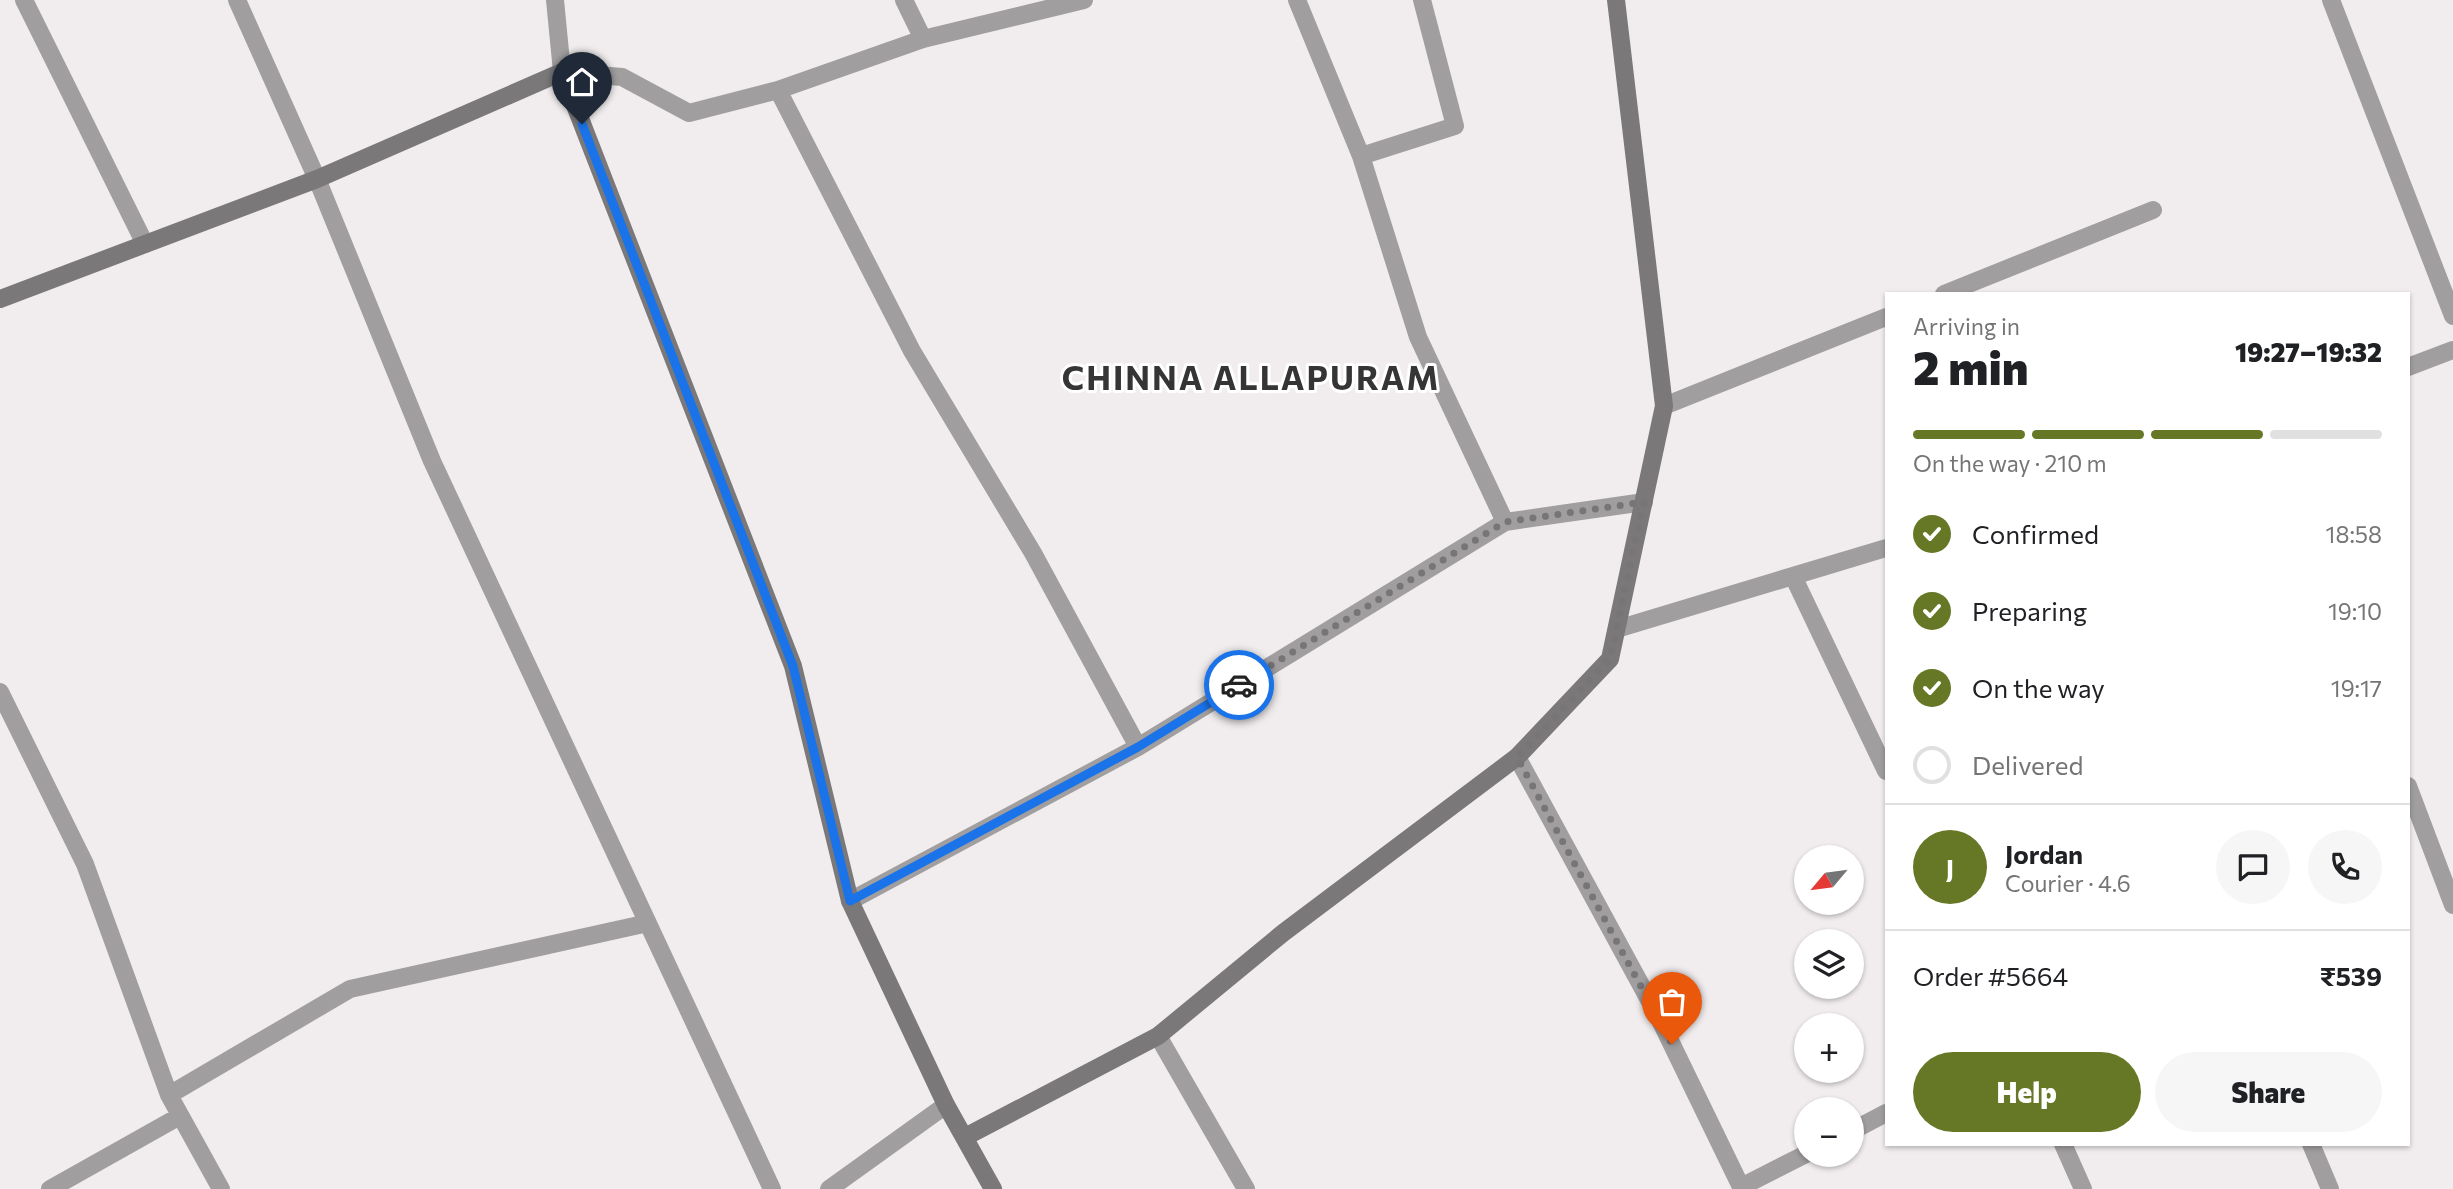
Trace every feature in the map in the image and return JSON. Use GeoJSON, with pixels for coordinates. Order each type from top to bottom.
{"type":"FeatureCollection","features":[{"type":"Feature","properties":{"kind":"street"},"geometry":{"type":"LineString","coordinates":[[24,0],[145,244]]}},
{"type":"Feature","properties":{"kind":"street"},"geometry":{"type":"LineString","coordinates":[[237,0],[317,179],[432,461],[772,1189]]}},
{"type":"Feature","properties":{"kind":"street"},"geometry":{"type":"LineString","coordinates":[[555,0],[562,72],[793,666],[850,901],[947,1105],[993,1189]]}},
{"type":"Feature","properties":{"kind":"street"},"geometry":{"type":"LineString","coordinates":[[904,0],[923,38]]}},
{"type":"Feature","properties":{"kind":"street"},"geometry":{"type":"LineString","coordinates":[[0,299],[317,179],[562,72],[622,77],[689,113],[778,90],[923,38],[1084,0]]}},
{"type":"Feature","properties":{"kind":"street"},"geometry":{"type":"LineString","coordinates":[[1297,0],[1361,156],[1419,337],[1505,522]]}},
{"type":"Feature","properties":{"kind":"street"},"geometry":{"type":"LineString","coordinates":[[1361,156],[1455,126],[1422,0]]}},
{"type":"Feature","properties":{"kind":"street"},"geometry":{"type":"LineString","coordinates":[[965,1137],[1158,1036],[1283,933],[1517,757],[1610,659],[1664,406],[1616,0]]}},
{"type":"Feature","properties":{"kind":"street"},"geometry":{"type":"LineString","coordinates":[[2332,0],[2453,316]]}},
{"type":"Feature","properties":{"kind":"street"},"geometry":{"type":"LineString","coordinates":[[778,90],[912,351],[1033,553],[1138,747]]}},
{"type":"Feature","properties":{"kind":"street"},"geometry":{"type":"LineString","coordinates":[[1949,292],[2154,210]]}},
{"type":"Feature","properties":{"kind":"street"},"geometry":{"type":"LineString","coordinates":[[1664,406],[1885,317]]}},
{"type":"Feature","properties":{"kind":"street"},"geometry":{"type":"LineString","coordinates":[[2410,366],[2453,350]]}},
{"type":"Feature","properties":{"kind":"street"},"geometry":{"type":"LineString","coordinates":[[850,901],[1138,747],[1505,522],[1644,502]]}},
{"type":"Feature","properties":{"kind":"street"},"geometry":{"type":"LineString","coordinates":[[1617,629],[1885,548]]}},
{"type":"Feature","properties":{"kind":"street"},"geometry":{"type":"LineString","coordinates":[[1793,576],[1885,769]]}},
{"type":"Feature","properties":{"kind":"street"},"geometry":{"type":"LineString","coordinates":[[0,691],[85,864],[169,1095],[221,1189]]}},
{"type":"Feature","properties":{"kind":"street"},"geometry":{"type":"LineString","coordinates":[[1517,757],[1660,1020],[1741,1188],[1794,1160]]}},
{"type":"Feature","properties":{"kind":"street"},"geometry":{"type":"LineString","coordinates":[[2410,791],[2453,905]]}},
{"type":"Feature","properties":{"kind":"street"},"geometry":{"type":"LineString","coordinates":[[169,1095],[350,989],[648,923]]}},
{"type":"Feature","properties":{"kind":"street"},"geometry":{"type":"LineString","coordinates":[[1158,1036],[1246,1189]]}},
{"type":"Feature","properties":{"kind":"street"},"geometry":{"type":"LineString","coordinates":[[829,1189],[947,1105]]}},
{"type":"Feature","properties":{"kind":"street"},"geometry":{"type":"LineString","coordinates":[[1864,1124],[1885,1114]]}},
{"type":"Feature","properties":{"kind":"street"},"geometry":{"type":"LineString","coordinates":[[50,1189],[180,1116]]}},
{"type":"Feature","properties":{"kind":"street"},"geometry":{"type":"LineString","coordinates":[[2064,1146],[2083,1189]]}},
{"type":"Feature","properties":{"kind":"street"},"geometry":{"type":"LineString","coordinates":[[2312,1146],[2330,1189]]}},
{"type":"Feature","properties":{"kind":"way so far"},"geometry":{"type":"LineString","coordinates":[[1239,685],[1505,522],[1644,502],[1610,659],[1517,757],[1672,1044]]}},
{"type":"Feature","properties":{"kind":"district","name":"CHINNA ALLAPURAM"},"geometry":{"type":"Point","coordinates":[1251,376]}},
{"type":"Feature","properties":{"kind":"route"},"geometry":{"type":"LineString","coordinates":[[582,124],[793,666],[850,901],[1138,747],[1239,685]]}}]}
